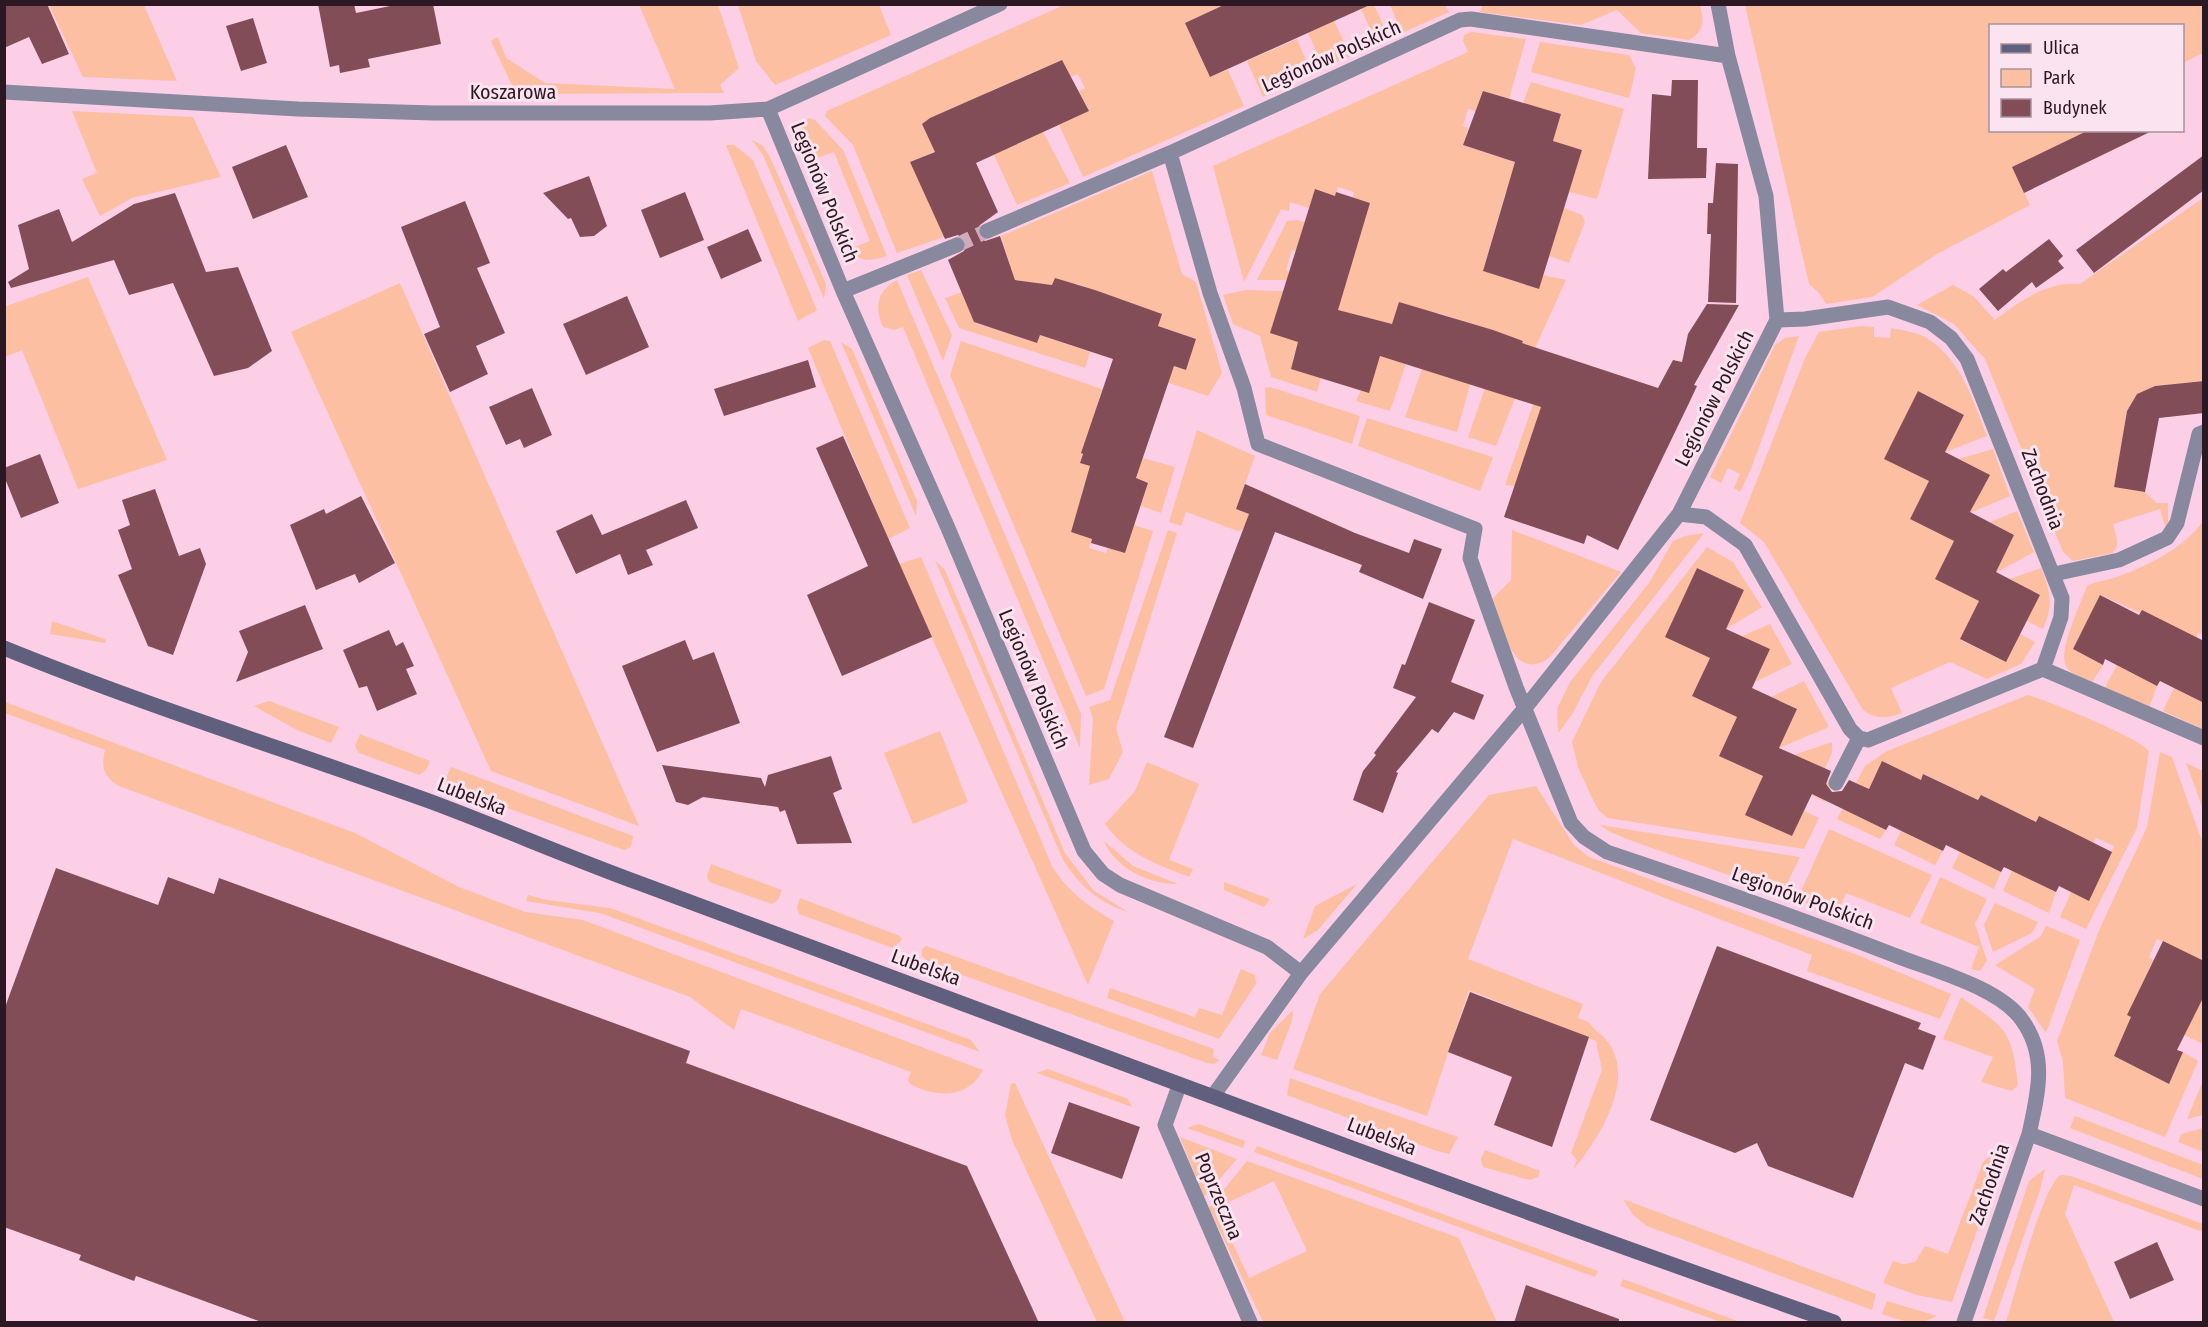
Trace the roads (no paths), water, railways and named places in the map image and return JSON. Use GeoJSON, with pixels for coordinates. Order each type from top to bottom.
{"type":"FeatureCollection","features":[{"type":"Feature","properties":{"kind":"main road","name":"Lubelska"},"geometry":{"type":"LineString","coordinates":[[4,648],[184,715],[430,802],[626,878],[1023,1024],[1179,1086],[1213,1096],[1834,1323]]}},
{"type":"Feature","properties":{"kind":"street","name":"Koszarowa"},"geometry":{"type":"LineString","coordinates":[[4,92],[298,109],[434,113],[710,113],[768,110],[1000,4]]}},
{"type":"Feature","properties":{"kind":"street","name":"Legionów Polskich"},"geometry":{"type":"LineString","coordinates":[[1213,1096],[1301,973],[1525,708],[1680,514],[1777,320],[1766,196],[1728,56],[1718,4]]}},
{"type":"Feature","properties":{"kind":"street","name":"Legionów Polskich"},"geometry":{"type":"LineString","coordinates":[[987,231],[1170,153],[1460,20],[1471,19],[1728,56]]}},
{"type":"Feature","properties":{"kind":"street","name":"Legionów Polskich"},"geometry":{"type":"LineString","coordinates":[[768,110],[843,291],[948,528],[1084,851],[1103,874],[1120,885],[1267,947],[1301,973]]}},
{"type":"Feature","properties":{"kind":"street","name":"Legionów Polskich"},"geometry":{"type":"LineString","coordinates":[[1170,153],[1210,293],[1244,388],[1258,444],[1475,529],[1470,558],[1525,708],[1571,823],[1584,837],[1607,852],[1785,912],[1972,985],[2013,1008],[2035,1041],[2039,1058],[2035,1103],[2029,1134]]}},
{"type":"Feature","properties":{"kind":"street","name":"Legionów Polskich"},"geometry":{"type":"LineString","coordinates":[[843,291],[957,245]]}},
{"type":"Feature","properties":{"kind":"street","name":"Zachodnia"},"geometry":{"type":"LineString","coordinates":[[1777,320],[1805,319],[1888,307],[1930,322],[1951,338],[1967,359],[2062,598],[2061,617],[2043,669]]}},
{"type":"Feature","properties":{"kind":"street"},"geometry":{"type":"LineString","coordinates":[[2054,574],[2119,560],[2168,538],[2177,523],[2199,434],[2204,432]]}},
{"type":"Feature","properties":{"kind":"street"},"geometry":{"type":"LineString","coordinates":[[1680,514],[1706,517],[1745,545],[1850,729],[1859,738],[1869,740],[2043,669],[2204,738]]}},
{"type":"Feature","properties":{"kind":"street"},"geometry":{"type":"LineString","coordinates":[[1836,783],[1859,738]]}},
{"type":"Feature","properties":{"kind":"street","name":"Poprzeczna"},"geometry":{"type":"LineString","coordinates":[[1179,1086],[1166,1125],[1250,1323]]}},
{"type":"Feature","properties":{"kind":"street","name":"Zachodnia"},"geometry":{"type":"LineString","coordinates":[[1964,1323],[2029,1134],[2204,1199]]}},
{"type":"Feature","properties":{"kind":"tunnel"},"geometry":{"type":"LineString","coordinates":[[957,245],[987,231]]}}]}
